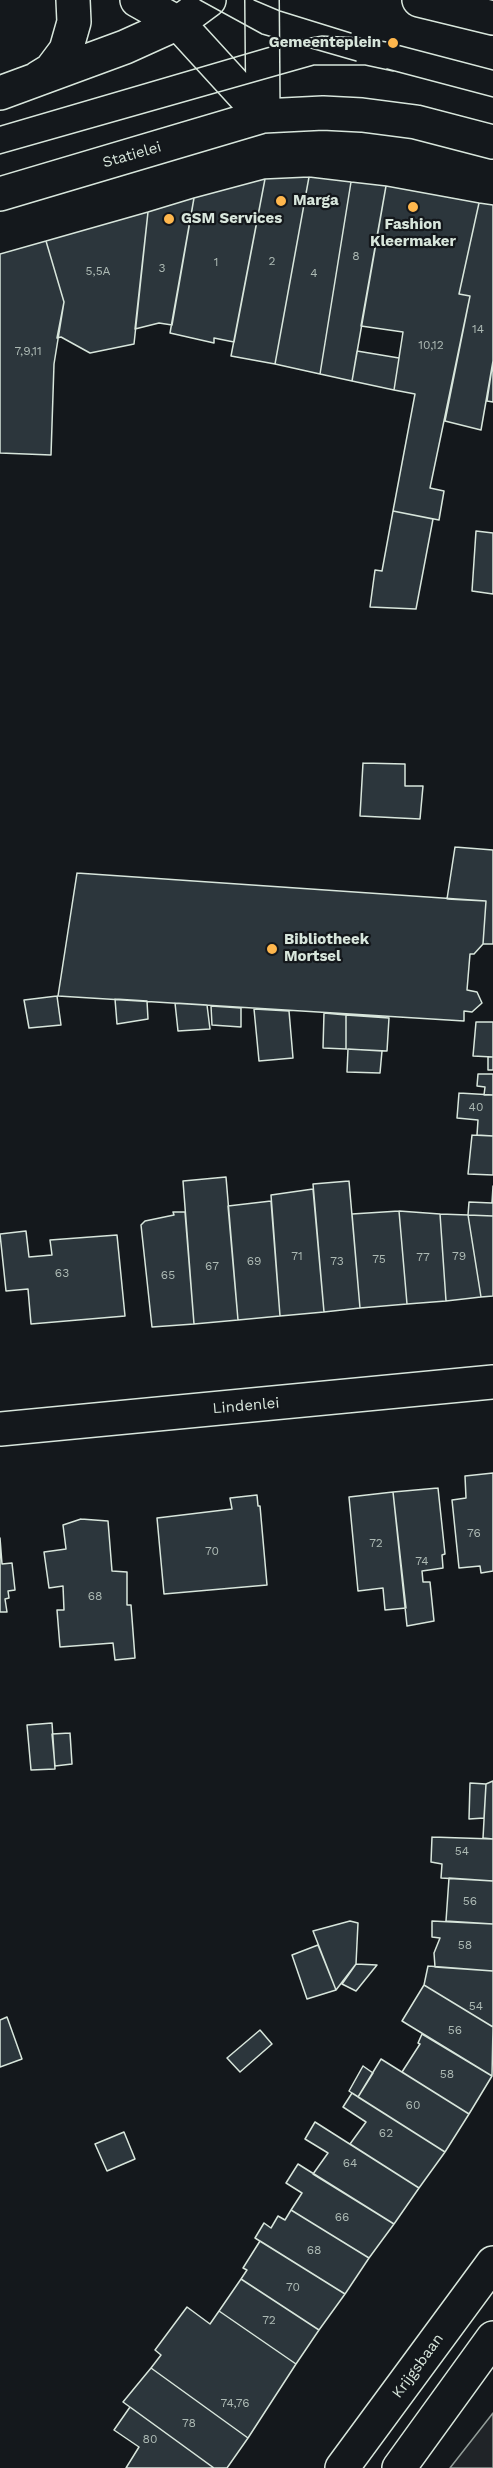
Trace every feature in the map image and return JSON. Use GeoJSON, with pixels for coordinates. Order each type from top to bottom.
{"type":"FeatureCollection","features":[{"type":"Feature","properties":{"kind":"main road"},"geometry":{"type":"LineString","coordinates":[[15,88],[51,70],[66,50],[74,22],[72,0]]}},
{"type":"Feature","properties":{"kind":"main road"},"geometry":{"type":"LineString","coordinates":[[137,0],[178,23],[263,116]]}},
{"type":"Feature","properties":{"kind":"main road"},"geometry":{"type":"LineString","coordinates":[[15,88],[125,47],[178,23],[209,0]]}},
{"type":"Feature","properties":{"kind":"main road"},"geometry":{"type":"LineString","coordinates":[[262,0],[263,116]]}},
{"type":"Feature","properties":{"kind":"main road"},"geometry":{"type":"LineString","coordinates":[[419,0],[493,18]]}},
{"type":"Feature","properties":{"kind":"main road","name":"Statielei"},"geometry":{"type":"LineString","coordinates":[[0,194],[263,116],[323,113],[362,115],[416,122],[493,142]]}},
{"type":"Feature","properties":{"kind":"main road","name":"Lindenlei"},"geometry":{"type":"LineString","coordinates":[[0,1429],[493,1382]]}},
{"type":"Feature","properties":{"kind":"main road","name":"Krijgsbaan"},"geometry":{"type":"LineString","coordinates":[[342,2468],[493,2263]]}},
{"type":"Feature","properties":{"kind":"main road"},"geometry":{"type":"LineString","coordinates":[[399,2468],[493,2338]]}},
{"type":"Feature","properties":{"kind":"shaded area"},"geometry":{"type":"Polygon","coordinates":[[[493,2413],[493,2468],[450,2468],[493,2413]]]}},
{"type":"Feature","properties":{"kind":"building"},"geometry":{"type":"Polygon","coordinates":[[[309,177],[275,364],[231,356],[265,179],[309,177]]]}},
{"type":"Feature","properties":{"kind":"building"},"geometry":{"type":"Polygon","coordinates":[[[309,177],[351,182],[320,374],[275,364],[309,177]]]}},
{"type":"Feature","properties":{"kind":"building"},"geometry":{"type":"Polygon","coordinates":[[[265,179],[234,342],[214,338],[214,343],[170,333],[194,198],[265,179]]]}},
{"type":"Feature","properties":{"kind":"building"},"geometry":{"type":"Polygon","coordinates":[[[351,182],[386,186],[352,381],[320,374],[351,182]]]}},
{"type":"Feature","properties":{"kind":"building"},"geometry":{"type":"Polygon","coordinates":[[[386,186],[479,203],[459,294],[470,296],[430,488],[444,491],[439,520],[393,511],[415,394],[394,390],[403,332],[361,326],[386,186]]]}},
{"type":"Feature","properties":{"kind":"building"},"geometry":{"type":"Polygon","coordinates":[[[194,198],[172,325],[159,323],[135,329],[148,212],[194,198]]]}},
{"type":"Feature","properties":{"kind":"building"},"geometry":{"type":"Polygon","coordinates":[[[479,203],[493,205],[493,361],[481,430],[445,421],[470,296],[459,294],[479,203]]]}},
{"type":"Feature","properties":{"kind":"building"},"geometry":{"type":"Polygon","coordinates":[[[148,212],[134,344],[90,353],[61,337],[57,338],[64,302],[46,241],[148,212]]]}},
{"type":"Feature","properties":{"kind":"building"},"geometry":{"type":"Polygon","coordinates":[[[46,241],[64,302],[54,364],[51,455],[0,453],[0,254],[46,241]]]}},
{"type":"Feature","properties":{"kind":"building"},"geometry":{"type":"Polygon","coordinates":[[[357,351],[399,358],[394,390],[352,381],[357,351]]]}},
{"type":"Feature","properties":{"kind":"building"},"geometry":{"type":"Polygon","coordinates":[[[493,361],[493,402],[487,401],[493,361]]]}},
{"type":"Feature","properties":{"kind":"building"},"geometry":{"type":"Polygon","coordinates":[[[393,511],[433,519],[416,609],[370,607],[375,570],[382,571],[393,511]]]}},
{"type":"Feature","properties":{"kind":"building"},"geometry":{"type":"Polygon","coordinates":[[[476,531],[493,533],[493,594],[472,591],[476,531]]]}},
{"type":"Feature","properties":{"kind":"building"},"geometry":{"type":"Polygon","coordinates":[[[363,763],[405,764],[405,786],[423,786],[420,819],[360,816],[363,763]]]}},
{"type":"Feature","properties":{"kind":"building"},"geometry":{"type":"Polygon","coordinates":[[[455,847],[493,850],[493,944],[483,944],[486,901],[447,899],[455,847]]]}},
{"type":"Feature","properties":{"kind":"building","name":"Bibliotheek Mortsel"},"geometry":{"type":"Polygon","coordinates":[[[77,873],[486,901],[483,944],[474,954],[470,954],[467,990],[477,992],[482,1003],[472,1012],[464,1011],[464,1021],[58,996],[77,873]]]}},
{"type":"Feature","properties":{"kind":"building"},"geometry":{"type":"Polygon","coordinates":[[[57,996],[61,1025],[29,1028],[24,1000],[57,996]]]}},
{"type":"Feature","properties":{"kind":"building"},"geometry":{"type":"Polygon","coordinates":[[[115,999],[147,1001],[148,1019],[117,1024],[115,999]]]}},
{"type":"Feature","properties":{"kind":"building"},"geometry":{"type":"Polygon","coordinates":[[[175,1003],[207,1005],[210,1029],[178,1031],[175,1003]]]}},
{"type":"Feature","properties":{"kind":"building"},"geometry":{"type":"Polygon","coordinates":[[[211,1006],[241,1008],[241,1027],[212,1025],[211,1006]]]}},
{"type":"Feature","properties":{"kind":"building"},"geometry":{"type":"Polygon","coordinates":[[[254,1009],[289,1011],[293,1058],[259,1061],[254,1009]]]}},
{"type":"Feature","properties":{"kind":"building"},"geometry":{"type":"Polygon","coordinates":[[[324,1013],[346,1015],[346,1049],[323,1048],[324,1013]]]}},
{"type":"Feature","properties":{"kind":"building"},"geometry":{"type":"Polygon","coordinates":[[[346,1015],[389,1018],[387,1051],[346,1049],[346,1015]]]}},
{"type":"Feature","properties":{"kind":"building"},"geometry":{"type":"Polygon","coordinates":[[[476,1022],[493,1022],[493,1057],[473,1056],[476,1022]]]}},
{"type":"Feature","properties":{"kind":"building"},"geometry":{"type":"Polygon","coordinates":[[[348,1049],[382,1051],[380,1073],[347,1072],[348,1049]]]}},
{"type":"Feature","properties":{"kind":"building"},"geometry":{"type":"Polygon","coordinates":[[[488,1057],[493,1057],[493,1070],[488,1070],[488,1057]]]}},
{"type":"Feature","properties":{"kind":"building"},"geometry":{"type":"Polygon","coordinates":[[[478,1074],[493,1074],[493,1095],[484,1095],[485,1087],[477,1086],[478,1074]]]}},
{"type":"Feature","properties":{"kind":"building"},"geometry":{"type":"Polygon","coordinates":[[[459,1093],[493,1095],[493,1136],[477,1135],[478,1120],[457,1118],[459,1093]]]}},
{"type":"Feature","properties":{"kind":"building"},"geometry":{"type":"Polygon","coordinates":[[[472,1135],[493,1136],[493,1175],[468,1174],[472,1135]]]}},
{"type":"Feature","properties":{"kind":"building"},"geometry":{"type":"Polygon","coordinates":[[[226,1177],[238,1320],[194,1324],[183,1181],[226,1177]]]}},
{"type":"Feature","properties":{"kind":"building"},"geometry":{"type":"Polygon","coordinates":[[[349,1181],[360,1308],[324,1312],[313,1184],[349,1181]]]}},
{"type":"Feature","properties":{"kind":"building"},"geometry":{"type":"Polygon","coordinates":[[[493,1186],[493,1216],[468,1215],[469,1202],[492,1203],[493,1186]]]}},
{"type":"Feature","properties":{"kind":"building"},"geometry":{"type":"Polygon","coordinates":[[[313,1189],[324,1312],[280,1316],[271,1195],[313,1189]]]}},
{"type":"Feature","properties":{"kind":"building"},"geometry":{"type":"Polygon","coordinates":[[[271,1201],[280,1316],[238,1320],[228,1206],[271,1201]]]}},
{"type":"Feature","properties":{"kind":"building"},"geometry":{"type":"Polygon","coordinates":[[[399,1211],[407,1304],[360,1308],[352,1214],[399,1211]]]}},
{"type":"Feature","properties":{"kind":"building"},"geometry":{"type":"Polygon","coordinates":[[[399,1211],[440,1214],[446,1301],[407,1304],[399,1211]]]}},
{"type":"Feature","properties":{"kind":"building"},"geometry":{"type":"Polygon","coordinates":[[[173,1212],[185,1212],[194,1324],[152,1327],[141,1225],[145,1221],[174,1215],[173,1212]]]}},
{"type":"Feature","properties":{"kind":"building"},"geometry":{"type":"Polygon","coordinates":[[[440,1214],[468,1215],[481,1297],[446,1301],[440,1214]]]}},
{"type":"Feature","properties":{"kind":"building"},"geometry":{"type":"Polygon","coordinates":[[[468,1215],[493,1216],[493,1296],[481,1297],[468,1215]]]}},
{"type":"Feature","properties":{"kind":"building"},"geometry":{"type":"Polygon","coordinates":[[[26,1231],[29,1257],[52,1255],[50,1240],[117,1235],[125,1316],[31,1324],[28,1289],[6,1291],[0,1234],[26,1231]]]}},
{"type":"Feature","properties":{"kind":"building"},"geometry":{"type":"Polygon","coordinates":[[[493,1473],[493,1571],[481,1573],[480,1566],[459,1568],[452,1500],[466,1498],[465,1476],[493,1473]]]}},
{"type":"Feature","properties":{"kind":"building"},"geometry":{"type":"Polygon","coordinates":[[[438,1488],[445,1554],[442,1555],[443,1568],[422,1571],[423,1582],[430,1582],[434,1621],[407,1626],[393,1492],[438,1488]]]}},
{"type":"Feature","properties":{"kind":"building"},"geometry":{"type":"Polygon","coordinates":[[[393,1492],[406,1608],[385,1610],[383,1588],[358,1591],[349,1497],[393,1492]]]}},
{"type":"Feature","properties":{"kind":"building"},"geometry":{"type":"Polygon","coordinates":[[[257,1495],[267,1585],[164,1594],[157,1518],[232,1509],[230,1498],[257,1495]]]}},
{"type":"Feature","properties":{"kind":"building"},"geometry":{"type":"Polygon","coordinates":[[[81,1519],[108,1521],[112,1571],[127,1572],[127,1605],[131,1605],[135,1658],[115,1660],[113,1643],[60,1647],[57,1610],[64,1610],[63,1586],[49,1588],[44,1552],[66,1549],[63,1525],[81,1519]]]}},
{"type":"Feature","properties":{"kind":"building"},"geometry":{"type":"Polygon","coordinates":[[[0,1538],[2,1564],[12,1563],[15,1590],[8,1591],[9,1598],[5,1599],[7,1612],[0,1612],[0,1538]]]}},
{"type":"Feature","properties":{"kind":"building"},"geometry":{"type":"Polygon","coordinates":[[[52,1723],[55,1769],[31,1770],[27,1725],[52,1723]]]}},
{"type":"Feature","properties":{"kind":"building"},"geometry":{"type":"Polygon","coordinates":[[[70,1733],[72,1764],[55,1766],[52,1734],[70,1733]]]}},
{"type":"Feature","properties":{"kind":"building"},"geometry":{"type":"Polygon","coordinates":[[[493,1781],[493,1839],[483,1838],[486,1784],[493,1781]]]}},
{"type":"Feature","properties":{"kind":"building"},"geometry":{"type":"Polygon","coordinates":[[[470,1783],[486,1784],[484,1818],[469,1819],[470,1783]]]}},
{"type":"Feature","properties":{"kind":"building"},"geometry":{"type":"Polygon","coordinates":[[[432,1837],[493,1839],[493,1881],[441,1878],[442,1864],[431,1862],[432,1837]]]}},
{"type":"Feature","properties":{"kind":"building"},"geometry":{"type":"Polygon","coordinates":[[[449,1878],[493,1881],[493,1924],[446,1921],[449,1878]]]}},
{"type":"Feature","properties":{"kind":"building"},"geometry":{"type":"Polygon","coordinates":[[[350,1921],[358,1923],[356,1964],[336,1990],[313,1931],[350,1921]]]}},
{"type":"Feature","properties":{"kind":"building"},"geometry":{"type":"Polygon","coordinates":[[[432,1921],[493,1924],[493,1971],[435,1967],[434,1953],[440,1938],[432,1937],[432,1921]]]}},
{"type":"Feature","properties":{"kind":"building"},"geometry":{"type":"Polygon","coordinates":[[[318,1945],[336,1990],[307,1999],[292,1955],[318,1945]]]}},
{"type":"Feature","properties":{"kind":"building"},"geometry":{"type":"Polygon","coordinates":[[[356,1964],[377,1965],[356,1991],[342,1984],[356,1964]]]}},
{"type":"Feature","properties":{"kind":"building"},"geometry":{"type":"Polygon","coordinates":[[[428,1966],[493,1971],[493,2027],[424,1985],[428,1966]]]}},
{"type":"Feature","properties":{"kind":"building"},"geometry":{"type":"Polygon","coordinates":[[[424,1985],[493,2027],[492,2076],[402,2021],[424,1985]]]}},
{"type":"Feature","properties":{"kind":"building"},"geometry":{"type":"Polygon","coordinates":[[[7,2017],[22,2059],[0,2067],[0,2020],[7,2017]]]}},
{"type":"Feature","properties":{"kind":"building"},"geometry":{"type":"Polygon","coordinates":[[[260,2030],[272,2044],[240,2072],[227,2058],[260,2030]]]}},
{"type":"Feature","properties":{"kind":"building"},"geometry":{"type":"Polygon","coordinates":[[[422,2034],[492,2076],[469,2114],[402,2072],[420,2044],[418,2043],[422,2034]]]}},
{"type":"Feature","properties":{"kind":"building"},"geometry":{"type":"Polygon","coordinates":[[[381,2059],[469,2114],[445,2152],[358,2097],[381,2059]]]}},
{"type":"Feature","properties":{"kind":"building"},"geometry":{"type":"Polygon","coordinates":[[[363,2066],[373,2073],[358,2097],[349,2091],[363,2066]]]}},
{"type":"Feature","properties":{"kind":"building"},"geometry":{"type":"Polygon","coordinates":[[[352,2093],[445,2152],[419,2188],[350,2144],[366,2122],[343,2107],[352,2093]]]}},
{"type":"Feature","properties":{"kind":"building"},"geometry":{"type":"Polygon","coordinates":[[[315,2122],[419,2188],[394,2224],[313,2174],[328,2153],[305,2139],[315,2122]]]}},
{"type":"Feature","properties":{"kind":"building"},"geometry":{"type":"Polygon","coordinates":[[[124,2132],[135,2159],[107,2171],[95,2144],[124,2132]]]}},
{"type":"Feature","properties":{"kind":"building"},"geometry":{"type":"Polygon","coordinates":[[[298,2164],[394,2224],[369,2258],[291,2210],[302,2193],[286,2183],[298,2164]]]}},
{"type":"Feature","properties":{"kind":"building"},"geometry":{"type":"Polygon","coordinates":[[[291,2210],[369,2258],[345,2294],[255,2238],[264,2223],[271,2228],[278,2216],[285,2220],[291,2210]]]}},
{"type":"Feature","properties":{"kind":"building"},"geometry":{"type":"Polygon","coordinates":[[[260,2241],[345,2294],[319,2330],[241,2279],[247,2270],[243,2268],[260,2241]]]}},
{"type":"Feature","properties":{"kind":"building"},"geometry":{"type":"Polygon","coordinates":[[[241,2279],[319,2330],[296,2364],[219,2311],[241,2279]]]}},
{"type":"Feature","properties":{"kind":"building"},"geometry":{"type":"Polygon","coordinates":[[[187,2307],[210,2324],[219,2311],[296,2364],[248,2438],[151,2368],[161,2355],[155,2350],[187,2307]]]}},
{"type":"Feature","properties":{"kind":"building"},"geometry":{"type":"Polygon","coordinates":[[[151,2368],[248,2438],[227,2468],[214,2468],[123,2402],[151,2368]]]}},
{"type":"Feature","properties":{"kind":"building"},"geometry":{"type":"Polygon","coordinates":[[[130,2407],[214,2468],[126,2468],[139,2447],[114,2430],[130,2407]]]}},
{"type":"Feature","properties":{"kind":"tram line"},"geometry":{"type":"LineString","coordinates":[[200,0],[262,34],[356,61]]}},
{"type":"Feature","properties":{"kind":"tram line"},"geometry":{"type":"LineString","coordinates":[[254,0],[280,11],[351,33]]}},
{"type":"Feature","properties":{"kind":"tram line"},"geometry":{"type":"LineString","coordinates":[[0,126],[287,42],[322,36],[362,38],[393,43]]}},
{"type":"Feature","properties":{"kind":"tram line"},"geometry":{"type":"LineString","coordinates":[[386,42],[493,70]]}},
{"type":"Feature","properties":{"kind":"tram line"},"geometry":{"type":"LineString","coordinates":[[0,154],[314,65],[365,65],[393,71]]}},
{"type":"Feature","properties":{"kind":"tram line"},"geometry":{"type":"LineString","coordinates":[[387,69],[493,97]]}},
{"type":"Feature","properties":{"kind":"place","name":"Gemeenteplein"},"geometry":{"type":"Point","coordinates":[393,43]}},
{"type":"Feature","properties":{"kind":"place","name":"Marga"},"geometry":{"type":"Point","coordinates":[281,201]}},
{"type":"Feature","properties":{"kind":"place","name":"Fashion Kleermaker"},"geometry":{"type":"Point","coordinates":[413,207]}},
{"type":"Feature","properties":{"kind":"place","name":"GSM Services"},"geometry":{"type":"Point","coordinates":[169,219]}},
{"type":"Feature","properties":{"kind":"place","name":"Bibliotheek Mortsel"},"geometry":{"type":"Point","coordinates":[272,949]}}]}
